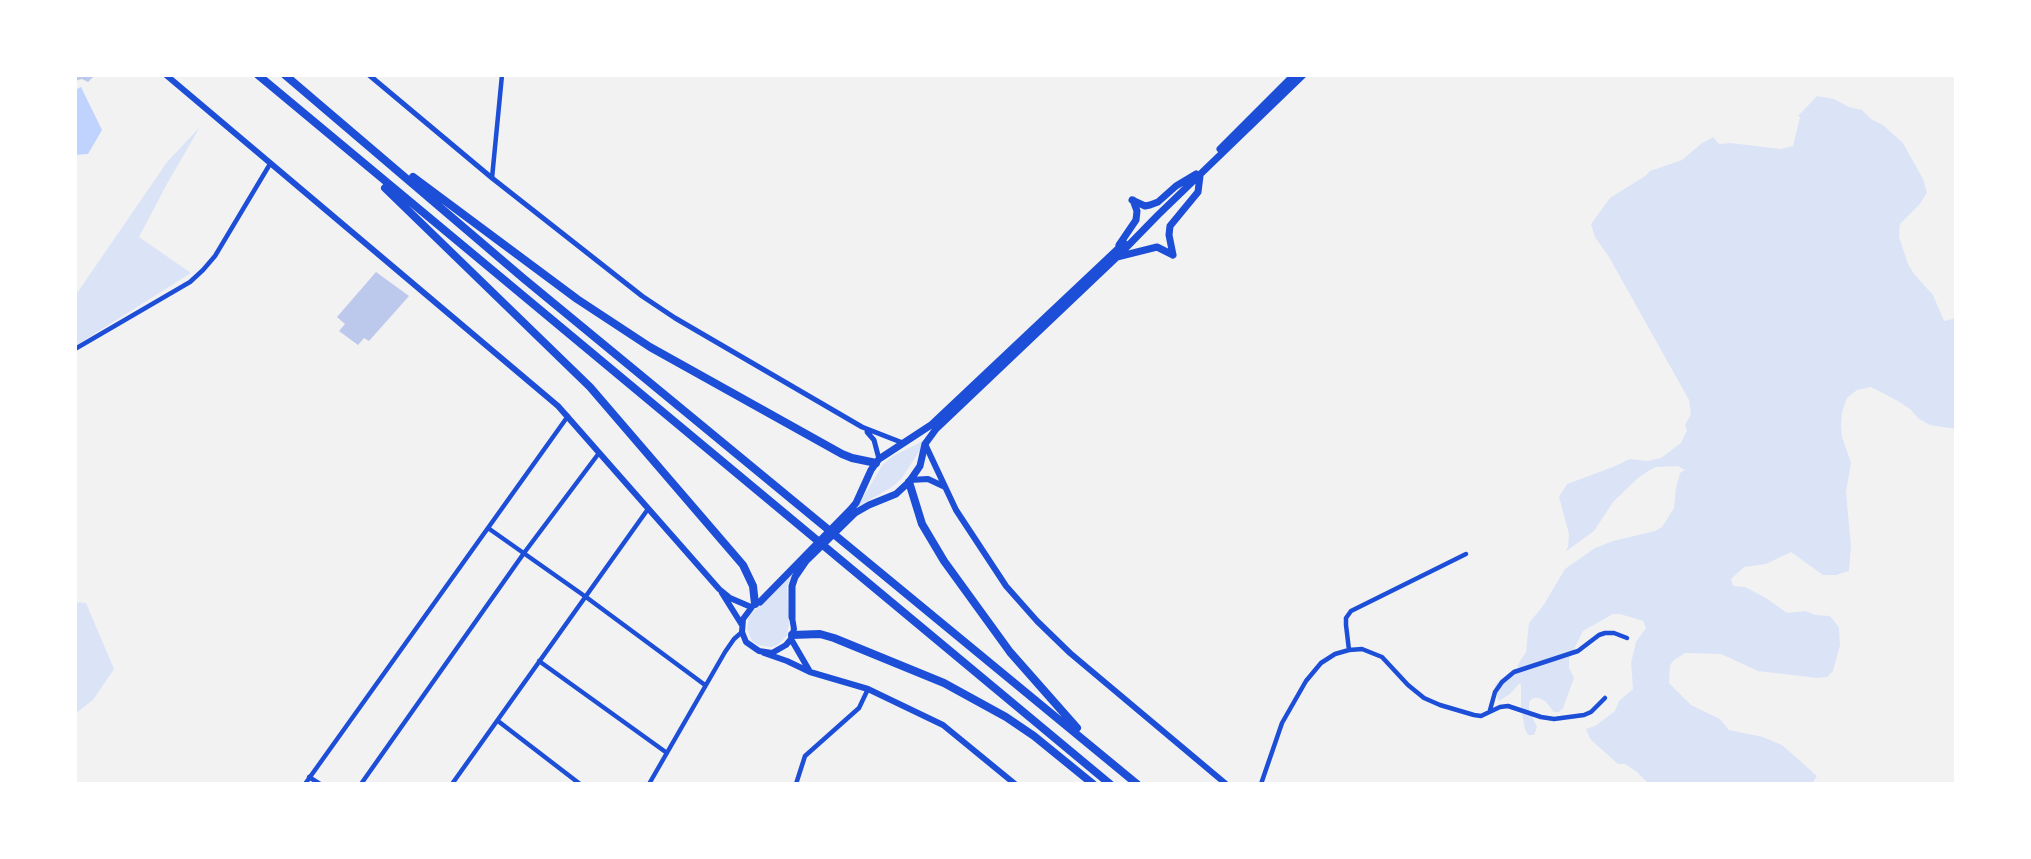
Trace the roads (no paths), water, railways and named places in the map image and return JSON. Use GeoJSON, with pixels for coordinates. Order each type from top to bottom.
{"type":"FeatureCollection","features":[{"type":"Feature","properties":{"kind":"highway"},"geometry":{"type":"LineString","coordinates":[[258,75],[1110,784]]}},
{"type":"Feature","properties":{"kind":"highway"},"geometry":{"type":"LineString","coordinates":[[285,75],[523,278],[1137,784]]}},
{"type":"Feature","properties":{"kind":"highway"},"geometry":{"type":"LineString","coordinates":[[365,142],[577,299],[650,347],[842,454],[877,461]]}},
{"type":"Feature","properties":{"kind":"highway"},"geometry":{"type":"LineString","coordinates":[[350,153],[590,387],[743,565],[753,586],[755,605]]}},
{"type":"Feature","properties":{"kind":"highway"},"geometry":{"type":"LineString","coordinates":[[909,481],[922,524],[944,561],[1010,652],[1095,749]]}},
{"type":"Feature","properties":{"kind":"highway"},"geometry":{"type":"LineString","coordinates":[[792,637],[820,634],[834,638],[944,682],[1034,736],[1093,784]]}},
{"type":"Feature","properties":{"kind":"main road"},"geometry":{"type":"LineString","coordinates":[[166,75],[537,388],[568,416],[719,589],[730,598],[755,605]]}},
{"type":"Feature","properties":{"kind":"main road"},"geometry":{"type":"LineString","coordinates":[[810,672],[792,637],[792,586],[806,561],[853,511],[866,478],[877,461],[931,425],[1115,255],[1136,220],[1137,211],[1132,200],[1146,206],[1158,202],[1176,186],[1198,175],[1293,75]]}},
{"type":"Feature","properties":{"kind":"main road"},"geometry":{"type":"LineString","coordinates":[[742,629],[743,618],[755,605],[853,511],[896,494],[920,466],[925,444],[936,429],[1303,75]]}},
{"type":"Feature","properties":{"kind":"main road"},"geometry":{"type":"LineString","coordinates":[[1115,255],[1157,247],[1172,255],[1170,226],[1198,192],[1198,175]]}},
{"type":"Feature","properties":{"kind":"main road"},"geometry":{"type":"LineString","coordinates":[[925,444],[956,510],[1006,586],[1070,653],[1226,784]]}},
{"type":"Feature","properties":{"kind":"main road"},"geometry":{"type":"LineString","coordinates":[[909,481],[928,479],[946,488]]}},
{"type":"Feature","properties":{"kind":"main road"},"geometry":{"type":"LineString","coordinates":[[719,589],[742,629],[746,642],[754,649],[810,672],[867,689],[943,725],[1015,784]]}},
{"type":"Feature","properties":{"kind":"main road"},"geometry":{"type":"LineString","coordinates":[[764,653],[780,650],[792,637]]}},
{"type":"Feature","properties":{"kind":"street"},"geometry":{"type":"LineString","coordinates":[[369,75],[598,263],[664,311],[862,427],[902,443]]}},
{"type":"Feature","properties":{"kind":"street"},"geometry":{"type":"LineString","coordinates":[[492,178],[502,75]]}},
{"type":"Feature","properties":{"kind":"street"},"geometry":{"type":"LineString","coordinates":[[75,349],[190,282],[203,270],[215,256],[270,164]]}},
{"type":"Feature","properties":{"kind":"street"},"geometry":{"type":"LineString","coordinates":[[305,784],[568,416]]}},
{"type":"Feature","properties":{"kind":"street"},"geometry":{"type":"LineString","coordinates":[[862,427],[874,440],[877,461]]}},
{"type":"Feature","properties":{"kind":"street"},"geometry":{"type":"LineString","coordinates":[[360,784],[599,452]]}},
{"type":"Feature","properties":{"kind":"street"},"geometry":{"type":"LineString","coordinates":[[452,784],[649,508]]}},
{"type":"Feature","properties":{"kind":"street"},"geometry":{"type":"LineString","coordinates":[[487,528],[705,685]]}},
{"type":"Feature","properties":{"kind":"street"},"geometry":{"type":"LineString","coordinates":[[1349,650],[1346,618],[1351,611],[1466,554]]}},
{"type":"Feature","properties":{"kind":"street"},"geometry":{"type":"LineString","coordinates":[[649,784],[705,685],[742,629]]}},
{"type":"Feature","properties":{"kind":"street"},"geometry":{"type":"LineString","coordinates":[[1490,711],[1495,692],[1502,681],[1514,672],[1578,651],[1605,633],[1627,638]]}},
{"type":"Feature","properties":{"kind":"street"},"geometry":{"type":"LineString","coordinates":[[1261,784],[1282,723],[1306,681],[1321,663],[1335,654],[1349,650],[1362,649],[1382,657],[1424,698],[1481,716],[1508,706],[1554,719],[1584,715],[1605,698]]}},
{"type":"Feature","properties":{"kind":"street"},"geometry":{"type":"LineString","coordinates":[[539,661],[667,753]]}},
{"type":"Feature","properties":{"kind":"street"},"geometry":{"type":"LineString","coordinates":[[796,784],[805,755],[859,708],[867,689]]}},
{"type":"Feature","properties":{"kind":"street"},"geometry":{"type":"LineString","coordinates":[[498,721],[580,784]]}},
{"type":"Feature","properties":{"kind":"street"},"geometry":{"type":"LineString","coordinates":[[309,777],[320,784]]}},
{"type":"Feature","properties":{"kind":"water"},"geometry":{"type":"Polygon","coordinates":[[[81,87],[102,130],[88,154],[75,155],[75,90],[81,87]]]}}]}
